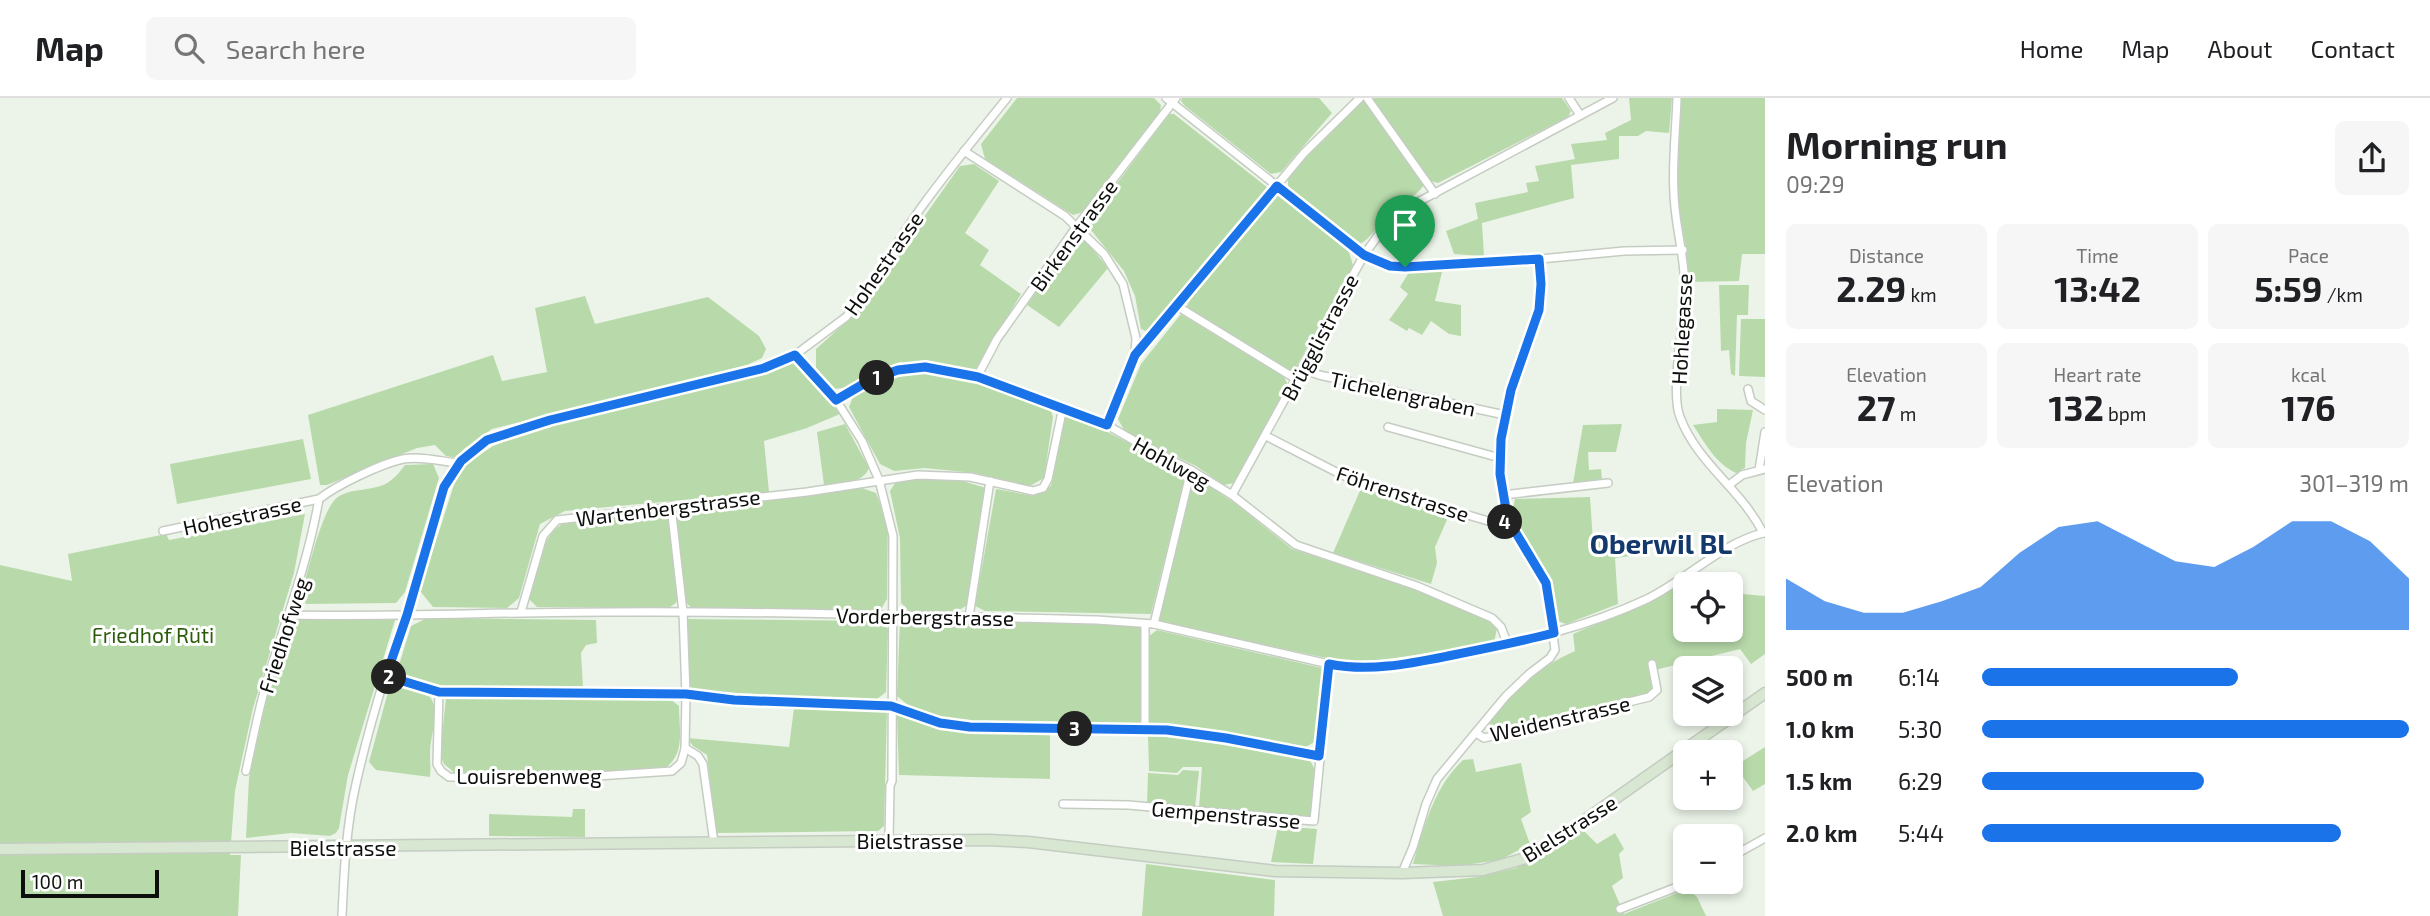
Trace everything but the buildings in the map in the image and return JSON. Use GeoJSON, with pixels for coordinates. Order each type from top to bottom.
{"type":"FeatureCollection","features":[{"type":"Feature","properties":{"kind":"main road","name":"Bielstrasse"},"geometry":{"type":"LineString","coordinates":[[0,849],[989,840],[1028,842],[1275,871],[1402,873],[1483,870],[1510,864],[1536,853],[1765,693]]}},
{"type":"Feature","properties":{"kind":"street","name":"Hohestrasse"},"geometry":{"type":"LineString","coordinates":[[163,531],[319,499],[332,489],[404,459],[457,463],[487,440],[747,372],[795,355],[846,317],[869,290],[922,206],[1007,98]]}},
{"type":"Feature","properties":{"kind":"street"},"geometry":{"type":"LineString","coordinates":[[1135,355],[1304,153],[1360,98]]}},
{"type":"Feature","properties":{"kind":"street"},"geometry":{"type":"LineString","coordinates":[[1367,98],[1434,194]]}},
{"type":"Feature","properties":{"kind":"street"},"geometry":{"type":"LineString","coordinates":[[1569,98],[1580,115]]}},
{"type":"Feature","properties":{"kind":"street","name":"Brügglistrasse"},"geometry":{"type":"LineString","coordinates":[[1231,495],[1364,255],[1393,218],[1613,98]]}},
{"type":"Feature","properties":{"kind":"street","name":"Hohlegasse"},"geometry":{"type":"LineString","coordinates":[[1677,98],[1674,196],[1683,250],[1685,294],[1677,388],[1678,414],[1704,459],[1729,485],[1756,519],[1764,534]]}},
{"type":"Feature","properties":{"kind":"street"},"geometry":{"type":"LineString","coordinates":[[1171,100],[1364,255],[1390,266],[1539,259],[1624,251],[1683,250]]}},
{"type":"Feature","properties":{"kind":"street","name":"Birkenstrasse"},"geometry":{"type":"LineString","coordinates":[[978,377],[997,339],[1171,100]]}},
{"type":"Feature","properties":{"kind":"street"},"geometry":{"type":"LineString","coordinates":[[964,151],[1077,226],[1104,254],[1123,284],[1136,338],[1135,355],[1107,425]]}},
{"type":"Feature","properties":{"kind":"street"},"geometry":{"type":"LineString","coordinates":[[1402,873],[1437,779],[1506,696],[1550,659],[1555,650],[1546,583],[1516,533],[1505,526],[1507,515],[1500,474],[1505,415],[1539,310],[1539,259]]}},
{"type":"Feature","properties":{"kind":"street"},"geometry":{"type":"LineString","coordinates":[[1178,306],[1296,379]]}},
{"type":"Feature","properties":{"kind":"street"},"geometry":{"type":"LineString","coordinates":[[795,355],[836,400],[862,441],[879,480],[893,536],[892,781],[889,841]]}},
{"type":"Feature","properties":{"kind":"street","name":"Hohlweg"},"geometry":{"type":"LineString","coordinates":[[836,400],[872,379],[898,370],[925,367],[978,377],[1063,407],[1107,425],[1191,470],[1231,495],[1296,545],[1417,586],[1492,618],[1501,627],[1508,645]]}},
{"type":"Feature","properties":{"kind":"street","name":"Tichelengraben"},"geometry":{"type":"LineString","coordinates":[[1301,369],[1505,415]]}},
{"type":"Feature","properties":{"kind":"street"},"geometry":{"type":"LineString","coordinates":[[1748,389],[1751,401],[1765,410]]}},
{"type":"Feature","properties":{"kind":"street","name":"Wartenbergstrasse"},"geometry":{"type":"LineString","coordinates":[[521,612],[543,536],[557,520],[807,492],[918,475],[970,477],[1033,491],[1043,488],[1048,479],[1063,407]]}},
{"type":"Feature","properties":{"kind":"street"},"geometry":{"type":"LineString","coordinates":[[1388,427],[1500,458]]}},
{"type":"Feature","properties":{"kind":"street"},"geometry":{"type":"LineString","coordinates":[[1729,485],[1742,475],[1762,470],[1765,432]]}},
{"type":"Feature","properties":{"kind":"street","name":"Föhrenstrasse"},"geometry":{"type":"LineString","coordinates":[[1266,436],[1342,475],[1370,486],[1505,526]]}},
{"type":"Feature","properties":{"kind":"street"},"geometry":{"type":"LineString","coordinates":[[342,916],[346,847],[355,787],[444,487],[461,461]]}},
{"type":"Feature","properties":{"kind":"street"},"geometry":{"type":"LineString","coordinates":[[1154,624],[1191,470]]}},
{"type":"Feature","properties":{"kind":"street"},"geometry":{"type":"LineString","coordinates":[[969,617],[990,481]]}},
{"type":"Feature","properties":{"kind":"street"},"geometry":{"type":"LineString","coordinates":[[1503,495],[1608,483]]}},
{"type":"Feature","properties":{"kind":"street","name":"Friedhofweg"},"geometry":{"type":"LineString","coordinates":[[246,771],[256,722],[306,562],[319,499]]}},
{"type":"Feature","properties":{"kind":"street"},"geometry":{"type":"LineString","coordinates":[[671,506],[683,612],[685,748],[698,756],[703,764],[714,843]]}},
{"type":"Feature","properties":{"kind":"street","name":"Vorderbergstrasse"},"geometry":{"type":"LineString","coordinates":[[288,615],[683,612],[1097,620],[1154,624],[1329,664],[1372,668],[1416,663],[1508,645],[1580,625],[1647,599],[1745,538],[1764,534]]}},
{"type":"Feature","properties":{"kind":"street"},"geometry":{"type":"LineString","coordinates":[[1145,624],[1145,730]]}},
{"type":"Feature","properties":{"kind":"street","name":"Gempenstrasse"},"geometry":{"type":"LineString","coordinates":[[1063,804],[1128,805],[1314,821],[1329,664]]}},
{"type":"Feature","properties":{"kind":"street","name":"Weidenstrasse"},"geometry":{"type":"LineString","coordinates":[[1476,733],[1484,738],[1649,697],[1657,690],[1652,664]]}},
{"type":"Feature","properties":{"kind":"street"},"geometry":{"type":"LineString","coordinates":[[386,676],[439,692],[686,694],[734,700],[891,706],[940,723],[970,727],[1167,730],[1319,756]]}},
{"type":"Feature","properties":{"kind":"street","name":"Louisrebenweg"},"geometry":{"type":"LineString","coordinates":[[439,692],[437,764],[449,777],[567,778],[672,771],[681,763],[685,748]]}},
{"type":"Feature","properties":{"kind":"street"},"geometry":{"type":"LineString","coordinates":[[1743,850],[1765,838]]}},
{"type":"Feature","properties":{"kind":"street"},"geometry":{"type":"LineString","coordinates":[[1620,909],[1673,889]]}},
{"type":"Feature","properties":{"kind":"green space"},"geometry":{"type":"Polygon","coordinates":[[[1017,98],[1154,98],[1161,105],[1160,112],[1083,212],[1073,215],[985,159],[981,144],[1017,98]]]}},
{"type":"Feature","properties":{"kind":"green space"},"geometry":{"type":"Polygon","coordinates":[[[1182,98],[1319,98],[1332,113],[1281,172],[1271,174],[1185,106],[1182,98]]]}},
{"type":"Feature","properties":{"kind":"green space"},"geometry":{"type":"Polygon","coordinates":[[[1363,98],[1424,185],[1388,213],[1368,238],[1358,245],[1288,187],[1288,176],[1325,134],[1363,98]]]}},
{"type":"Feature","properties":{"kind":"green space"},"geometry":{"type":"Polygon","coordinates":[[[1374,98],[1562,98],[1571,111],[1568,117],[1438,183],[1430,181],[1374,98]]]}},
{"type":"Feature","properties":{"kind":"green space"},"geometry":{"type":"Polygon","coordinates":[[[1629,98],[1672,98],[1669,133],[1646,131],[1638,136],[1619,136],[1619,159],[1571,165],[1574,198],[1482,223],[1484,256],[1454,254],[1446,231],[1478,219],[1475,203],[1528,192],[1526,183],[1539,181],[1535,166],[1575,159],[1571,144],[1607,140],[1605,133],[1631,120],[1629,98]]]}},
{"type":"Feature","properties":{"kind":"green space"},"geometry":{"type":"Polygon","coordinates":[[[1681,98],[1765,98],[1765,254],[1742,254],[1739,281],[1688,282],[1686,248],[1677,196],[1681,98]]]}},
{"type":"Feature","properties":{"kind":"green space"},"geometry":{"type":"Polygon","coordinates":[[[1169,114],[1174,114],[1268,188],[1153,329],[1146,331],[1141,329],[1135,296],[1124,271],[1091,230],[1091,218],[1169,114]]]}},
{"type":"Feature","properties":{"kind":"green space"},"geometry":{"type":"Polygon","coordinates":[[[974,164],[999,181],[965,233],[989,250],[980,265],[1021,294],[976,370],[900,362],[850,387],[835,389],[816,370],[816,349],[856,313],[960,166],[974,164]]]}},
{"type":"Feature","properties":{"kind":"green space"},"geometry":{"type":"Polygon","coordinates":[[[1276,194],[1348,249],[1353,265],[1293,373],[1187,308],[1188,300],[1276,194]]]}},
{"type":"Feature","properties":{"kind":"green space"},"geometry":{"type":"Polygon","coordinates":[[[1081,235],[1108,268],[1059,327],[1027,305],[1072,241],[1081,235]]]}},
{"type":"Feature","properties":{"kind":"green space"},"geometry":{"type":"Polygon","coordinates":[[[1443,268],[1435,301],[1461,305],[1461,336],[1449,334],[1431,321],[1422,335],[1409,328],[1407,331],[1389,320],[1408,294],[1400,287],[1409,272],[1443,268]]]}},
{"type":"Feature","properties":{"kind":"green space"},"geometry":{"type":"Polygon","coordinates":[[[1719,285],[1749,285],[1748,315],[1737,315],[1735,376],[1731,374],[1729,350],[1721,351],[1719,285]]]}},
{"type":"Feature","properties":{"kind":"green space"},"geometry":{"type":"Polygon","coordinates":[[[585,296],[595,324],[708,297],[759,336],[766,349],[762,358],[747,365],[492,429],[464,449],[457,458],[446,456],[435,445],[417,448],[327,485],[320,485],[308,415],[493,355],[502,381],[547,372],[535,308],[585,296]]]}},
{"type":"Feature","properties":{"kind":"green space"},"geometry":{"type":"Polygon","coordinates":[[[1181,314],[1284,377],[1288,385],[1234,483],[1224,485],[1196,466],[1125,432],[1118,419],[1141,364],[1181,314]]]}},
{"type":"Feature","properties":{"kind":"green space"},"geometry":{"type":"Polygon","coordinates":[[[1741,319],[1765,319],[1765,377],[1739,376],[1741,319]]]}},
{"type":"Feature","properties":{"kind":"green space"},"geometry":{"type":"Polygon","coordinates":[[[796,361],[840,414],[807,428],[764,441],[769,492],[565,511],[540,524],[519,598],[507,608],[433,607],[420,591],[459,469],[493,446],[539,428],[764,374],[796,361]]]}},
{"type":"Feature","properties":{"kind":"green space"},"geometry":{"type":"Polygon","coordinates":[[[913,371],[968,378],[1050,408],[1053,417],[1044,478],[1030,486],[975,473],[925,468],[894,471],[880,464],[849,407],[855,392],[888,376],[913,371]]]}},
{"type":"Feature","properties":{"kind":"green space"},"geometry":{"type":"Polygon","coordinates":[[[1717,409],[1753,410],[1746,443],[1745,468],[1736,473],[1716,458],[1693,425],[1717,422],[1717,409]]]}},
{"type":"Feature","properties":{"kind":"green space"},"geometry":{"type":"Polygon","coordinates":[[[1065,412],[1182,470],[1184,481],[1151,614],[985,611],[975,606],[996,489],[1034,496],[1051,486],[1065,412]]]}},
{"type":"Feature","properties":{"kind":"green space"},"geometry":{"type":"Polygon","coordinates":[[[845,424],[869,468],[856,480],[824,485],[817,432],[845,424]]]}},
{"type":"Feature","properties":{"kind":"green space"},"geometry":{"type":"Polygon","coordinates":[[[1622,424],[1616,452],[1588,452],[1589,470],[1601,469],[1602,480],[1573,483],[1583,425],[1622,424]]]}},
{"type":"Feature","properties":{"kind":"green space"},"geometry":{"type":"Polygon","coordinates":[[[303,439],[311,479],[177,504],[170,464],[303,439]]]}},
{"type":"Feature","properties":{"kind":"green space"},"geometry":{"type":"Polygon","coordinates":[[[433,464],[439,478],[405,592],[396,603],[306,604],[301,594],[316,541],[332,503],[344,494],[384,484],[394,478],[405,465],[433,464]]]}},
{"type":"Feature","properties":{"kind":"green space"},"geometry":{"type":"Polygon","coordinates":[[[1194,476],[1236,504],[1292,549],[1409,587],[1488,619],[1497,628],[1494,643],[1355,664],[1158,622],[1194,476]]]}},
{"type":"Feature","properties":{"kind":"green space"},"geometry":{"type":"Polygon","coordinates":[[[919,477],[959,480],[986,488],[967,605],[958,611],[909,611],[901,603],[900,538],[890,491],[897,480],[919,477]]]}},
{"type":"Feature","properties":{"kind":"green space"},"geometry":{"type":"Polygon","coordinates":[[[1362,486],[1450,513],[1435,547],[1437,563],[1431,584],[1333,553],[1362,486]]]}},
{"type":"Feature","properties":{"kind":"green space"},"geometry":{"type":"Polygon","coordinates":[[[862,488],[876,493],[888,516],[887,599],[880,611],[693,609],[685,602],[676,510],[862,488]]]}},
{"type":"Feature","properties":{"kind":"green space"},"geometry":{"type":"Polygon","coordinates":[[[1590,497],[1593,541],[1632,544],[1631,556],[1615,558],[1618,604],[1566,624],[1555,620],[1549,576],[1511,519],[1515,499],[1590,497]]]}},
{"type":"Feature","properties":{"kind":"green space"},"geometry":{"type":"Polygon","coordinates":[[[669,510],[678,599],[670,607],[537,607],[529,599],[540,555],[557,527],[566,522],[669,510]]]}},
{"type":"Feature","properties":{"kind":"green space","name":"Friedhof Rüti"},"geometry":{"type":"Polygon","coordinates":[[[305,514],[294,573],[253,708],[235,791],[230,855],[241,855],[238,916],[0,916],[0,565],[72,581],[68,554],[166,534],[169,540],[305,514]]]}},
{"type":"Feature","properties":{"kind":"green space"},"geometry":{"type":"Polygon","coordinates":[[[1673,587],[1673,642],[1743,642],[1743,594],[1765,596],[1765,654],[1751,664],[1740,649],[1712,656],[1673,656],[1673,666],[1651,671],[1654,688],[1647,695],[1493,731],[1489,726],[1495,714],[1513,692],[1550,664],[1575,651],[1573,634],[1642,604],[1673,587]]]}},
{"type":"Feature","properties":{"kind":"green space"},"geometry":{"type":"Polygon","coordinates":[[[427,618],[596,620],[597,643],[586,645],[581,653],[583,687],[495,689],[450,686],[407,679],[399,665],[411,626],[427,618]]]}},
{"type":"Feature","properties":{"kind":"green space"},"geometry":{"type":"Polygon","coordinates":[[[291,619],[395,620],[348,775],[336,833],[330,836],[291,833],[246,838],[249,778],[266,702],[291,619]]]}},
{"type":"Feature","properties":{"kind":"green space"},"geometry":{"type":"Polygon","coordinates":[[[688,619],[879,621],[888,629],[886,692],[877,699],[853,700],[689,690],[688,619]]]}},
{"type":"Feature","properties":{"kind":"green space"},"geometry":{"type":"Polygon","coordinates":[[[900,619],[1142,625],[1142,724],[959,723],[913,709],[897,696],[900,619]]]}},
{"type":"Feature","properties":{"kind":"green space"},"geometry":{"type":"Polygon","coordinates":[[[1157,630],[1322,668],[1318,740],[1302,749],[1208,730],[1148,725],[1149,636],[1157,630]]]}},
{"type":"Feature","properties":{"kind":"green space"},"geometry":{"type":"Polygon","coordinates":[[[403,687],[424,692],[433,702],[435,716],[430,748],[430,777],[376,770],[369,762],[388,692],[403,687]]]}},
{"type":"Feature","properties":{"kind":"green space"},"geometry":{"type":"Polygon","coordinates":[[[446,698],[670,699],[679,706],[680,741],[676,756],[664,769],[575,775],[456,774],[444,764],[440,755],[446,698]]]}},
{"type":"Feature","properties":{"kind":"green space"},"geometry":{"type":"Polygon","coordinates":[[[794,708],[887,710],[884,826],[878,831],[716,833],[707,755],[693,746],[687,738],[789,747],[794,708]]]}},
{"type":"Feature","properties":{"kind":"green space"},"geometry":{"type":"Polygon","coordinates":[[[897,715],[942,728],[969,731],[1050,732],[1050,779],[899,775],[897,715]]]}},
{"type":"Feature","properties":{"kind":"green space"},"geometry":{"type":"Polygon","coordinates":[[[1148,735],[1310,760],[1315,770],[1311,817],[1199,808],[1202,767],[1183,767],[1177,773],[1149,771],[1148,735]]]}},
{"type":"Feature","properties":{"kind":"green space"},"geometry":{"type":"Polygon","coordinates":[[[1765,747],[1765,784],[1753,791],[1743,777],[1743,761],[1765,747]]]}},
{"type":"Feature","properties":{"kind":"green space"},"geometry":{"type":"Polygon","coordinates":[[[1473,759],[1476,772],[1521,763],[1531,812],[1521,819],[1530,844],[1500,860],[1457,866],[1413,864],[1431,808],[1444,782],[1463,760],[1473,759]]]}},
{"type":"Feature","properties":{"kind":"green space"},"geometry":{"type":"Polygon","coordinates":[[[1183,770],[1199,771],[1195,808],[1147,804],[1148,773],[1178,775],[1183,770]]]}},
{"type":"Feature","properties":{"kind":"green space"},"geometry":{"type":"Polygon","coordinates":[[[573,809],[585,809],[585,837],[489,836],[489,814],[572,817],[573,809]]]}},
{"type":"Feature","properties":{"kind":"green space"},"geometry":{"type":"Polygon","coordinates":[[[1278,826],[1317,829],[1313,864],[1271,862],[1278,826]]]}},
{"type":"Feature","properties":{"kind":"green space"},"geometry":{"type":"Polygon","coordinates":[[[1582,829],[1597,844],[1615,833],[1624,849],[1619,854],[1623,878],[1612,886],[1624,914],[1674,894],[1693,894],[1706,916],[1443,916],[1433,882],[1477,877],[1516,868],[1582,829]]]}},
{"type":"Feature","properties":{"kind":"green space"},"geometry":{"type":"Polygon","coordinates":[[[1146,864],[1275,880],[1274,916],[1142,916],[1146,864]]]}},
{"type":"Feature","properties":{"kind":"district","name":"Oberwil BL"},"geometry":{"type":"Point","coordinates":[1661,543]}},
{"type":"Feature","properties":{"kind":"route"},"geometry":{"type":"LineString","coordinates":[[1277,186],[1364,255],[1390,266],[1405,267],[1539,259],[1539,310],[1505,415],[1500,474],[1507,515],[1505,526],[1516,533],[1546,583],[1554,633],[1416,663],[1372,668],[1329,664],[1319,756],[1167,730],[970,727],[940,723],[891,706],[734,700],[686,694],[439,692],[386,676],[407,615],[444,487],[461,461],[487,440],[554,419],[764,368],[795,355],[836,400],[872,379],[898,370],[925,367],[978,377],[1107,425],[1135,355],[1277,186]]}}]}
